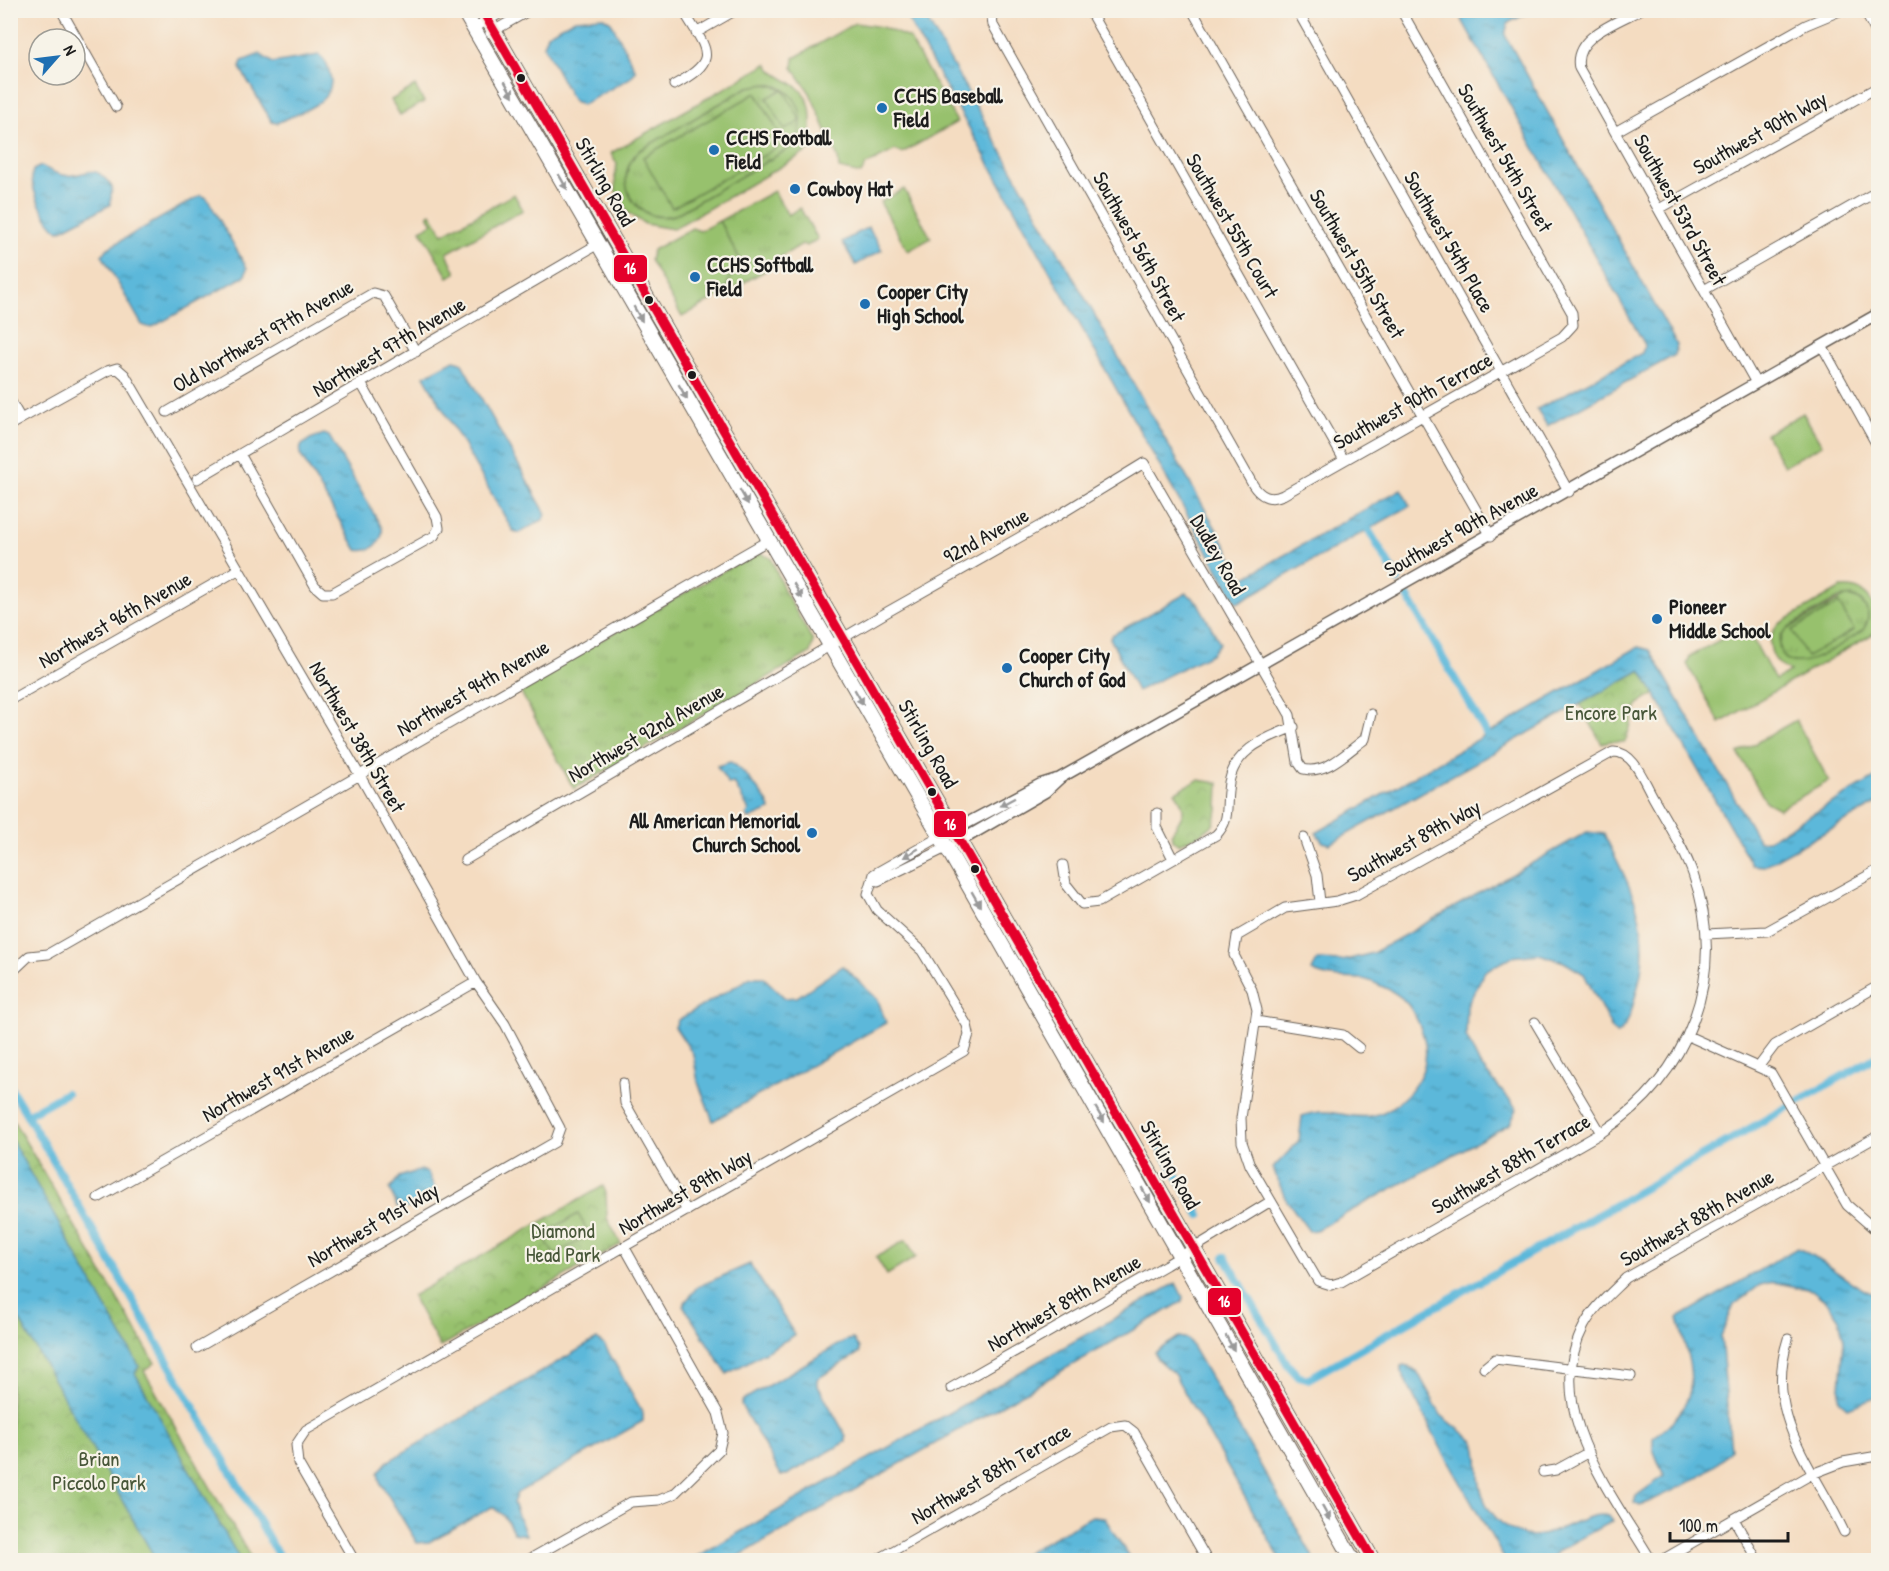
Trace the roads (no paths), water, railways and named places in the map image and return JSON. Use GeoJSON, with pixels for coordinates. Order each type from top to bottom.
{"type":"FeatureCollection","features":[{"type":"Feature","properties":{"kind":"main road","name":"Stirling Road"},"geometry":{"type":"LineString","coordinates":[[463,10],[944,842],[1351,1557]]}},
{"type":"Feature","properties":{"kind":"main road","name":"Stirling Road"},"geometry":{"type":"LineString","coordinates":[[488,21],[1373,1560]]}},
{"type":"Feature","properties":{"kind":"main road"},"geometry":{"type":"LineString","coordinates":[[550,159],[563,152]]}},
{"type":"Feature","properties":{"kind":"main road"},"geometry":{"type":"LineString","coordinates":[[654,341],[668,333]]}},
{"type":"Feature","properties":{"kind":"main road"},"geometry":{"type":"LineString","coordinates":[[1116,1144],[1127,1133]]}},
{"type":"Feature","properties":{"kind":"main road"},"geometry":{"type":"LineString","coordinates":[[1351,1557],[1364,1543]]}},
{"type":"Feature","properties":{"kind":"street"},"geometry":{"type":"LineString","coordinates":[[10,13],[15,10]]}},
{"type":"Feature","properties":{"kind":"street"},"geometry":{"type":"LineString","coordinates":[[61,10],[116,106]]}},
{"type":"Feature","properties":{"kind":"street"},"geometry":{"type":"LineString","coordinates":[[477,33],[488,21],[506,10]]}},
{"type":"Feature","properties":{"kind":"street"},"geometry":{"type":"LineString","coordinates":[[674,85],[697,72],[703,65],[705,51],[683,10]]}},
{"type":"Feature","properties":{"kind":"street"},"geometry":{"type":"LineString","coordinates":[[696,33],[736,10]]}},
{"type":"Feature","properties":{"kind":"street","name":"Southwest 56th Street"},"geometry":{"type":"LineString","coordinates":[[991,10],[991,21],[1005,46],[1253,485],[1265,497]]}},
{"type":"Feature","properties":{"kind":"street","name":"Southwest 55th Court"},"geometry":{"type":"LineString","coordinates":[[1089,10],[1344,460]]}},
{"type":"Feature","properties":{"kind":"street","name":"Southwest 55th Street"},"geometry":{"type":"LineString","coordinates":[[1192,10],[1491,536]]}},
{"type":"Feature","properties":{"kind":"street","name":"Southwest 54th Place"},"geometry":{"type":"LineString","coordinates":[[1297,10],[1569,492]]}},
{"type":"Feature","properties":{"kind":"street","name":"Southwest 54th Street"},"geometry":{"type":"LineString","coordinates":[[1401,10],[1572,313],[1574,325]]}},
{"type":"Feature","properties":{"kind":"street","name":"Southwest 53rd Street"},"geometry":{"type":"LineString","coordinates":[[1641,10],[1593,36],[1579,53],[1579,68],[1756,383]]}},
{"type":"Feature","properties":{"kind":"street"},"geometry":{"type":"LineString","coordinates":[[1615,132],[1806,25],[1842,10]]}},
{"type":"Feature","properties":{"kind":"street"},"geometry":{"type":"LineString","coordinates":[[1864,10],[1878,36]]}},
{"type":"Feature","properties":{"kind":"street"},"geometry":{"type":"LineString","coordinates":[[488,21],[528,11]]}},
{"type":"Feature","properties":{"kind":"street","name":"Southwest 90th Way"},"geometry":{"type":"LineString","coordinates":[[1659,210],[1878,87]]}},
{"type":"Feature","properties":{"kind":"street"},"geometry":{"type":"LineString","coordinates":[[1704,290],[1878,191]]}},
{"type":"Feature","properties":{"kind":"street","name":"Northwest 97th Avenue"},"geometry":{"type":"LineString","coordinates":[[197,479],[362,385],[598,244]]}},
{"type":"Feature","properties":{"kind":"street","name":"Old Northwest 97th Avenue"},"geometry":{"type":"LineString","coordinates":[[167,412],[373,293],[384,296],[416,352]]}},
{"type":"Feature","properties":{"kind":"street","name":"Southwest 90th Avenue"},"geometry":{"type":"LineString","coordinates":[[957,836],[1045,792],[1060,778],[1569,492],[1878,314]]}},
{"type":"Feature","properties":{"kind":"street","name":"Southwest 90th Terrace"},"geometry":{"type":"LineString","coordinates":[[1265,497],[1283,495],[1562,337],[1574,325]]}},
{"type":"Feature","properties":{"kind":"street"},"geometry":{"type":"LineString","coordinates":[[1821,346],[1878,447]]}},
{"type":"Feature","properties":{"kind":"street","name":"Northwest 38th Street"},"geometry":{"type":"LineString","coordinates":[[21,419],[107,371],[117,368],[125,375],[359,774],[477,982],[505,1024],[560,1128]]}},
{"type":"Feature","properties":{"kind":"street"},"geometry":{"type":"LineString","coordinates":[[240,454],[315,586],[323,593],[332,593],[434,536],[439,528],[437,517],[362,385]]}},
{"type":"Feature","properties":{"kind":"street"},"geometry":{"type":"LineString","coordinates":[[10,400],[21,419],[10,425]]}},
{"type":"Feature","properties":{"kind":"street","name":"92nd Avenue"},"geometry":{"type":"LineString","coordinates":[[844,638],[1059,515],[1143,463]]}},
{"type":"Feature","properties":{"kind":"street","name":"Dudley Road"},"geometry":{"type":"LineString","coordinates":[[1143,463],[1261,665],[1294,727]]}},
{"type":"Feature","properties":{"kind":"street","name":"Northwest 94th Avenue"},"geometry":{"type":"LineString","coordinates":[[10,974],[29,956],[48,954],[769,540]]}},
{"type":"Feature","properties":{"kind":"street","name":"Northwest 96th Avenue"},"geometry":{"type":"LineString","coordinates":[[10,700],[238,570]]}},
{"type":"Feature","properties":{"kind":"street","name":"Northwest 92nd Avenue"},"geometry":{"type":"LineString","coordinates":[[465,860],[844,638]]}},
{"type":"Feature","properties":{"kind":"street"},"geometry":{"type":"LineString","coordinates":[[1063,865],[1066,884],[1082,904],[1099,902],[1216,835],[1224,825],[1228,814],[1230,777],[1250,747],[1294,727],[1297,755],[1303,769],[1312,771],[1325,768],[1365,740],[1371,714]]}},
{"type":"Feature","properties":{"kind":"street","name":"Southwest 89th Way"},"geometry":{"type":"LineString","coordinates":[[1256,1021],[1252,990],[1234,955],[1233,948],[1237,936],[1285,908],[1337,901],[1356,895],[1603,755],[1620,752]]}},
{"type":"Feature","properties":{"kind":"street","name":"Southwest 88th Terrace"},"geometry":{"type":"LineString","coordinates":[[1271,1201],[1314,1278],[1322,1284],[1331,1285],[1341,1282],[1601,1133],[1635,1109],[1649,1095],[1669,1069],[1688,1036],[1702,991],[1706,934],[1701,900],[1686,858],[1636,768],[1627,756],[1620,752]]}},
{"type":"Feature","properties":{"kind":"street"},"geometry":{"type":"LineString","coordinates":[[1157,813],[1156,827],[1173,859]]}},
{"type":"Feature","properties":{"kind":"street"},"geometry":{"type":"LineString","coordinates":[[944,842],[957,836]]}},
{"type":"Feature","properties":{"kind":"street"},"geometry":{"type":"LineString","coordinates":[[1304,838],[1317,875],[1320,902]]}},
{"type":"Feature","properties":{"kind":"street","name":"Northwest 89th Way"},"geometry":{"type":"LineString","coordinates":[[354,1560],[298,1463],[296,1445],[306,1430],[959,1056],[968,1042],[966,1025],[922,951],[890,924],[870,898],[867,888],[874,879],[878,881],[944,842]]}},
{"type":"Feature","properties":{"kind":"street"},"geometry":{"type":"LineString","coordinates":[[1706,934],[1754,933],[1776,927],[1878,870]]}},
{"type":"Feature","properties":{"kind":"street","name":"Northwest 91st Avenue"},"geometry":{"type":"LineString","coordinates":[[98,1198],[477,982]]}},
{"type":"Feature","properties":{"kind":"street"},"geometry":{"type":"LineString","coordinates":[[1759,1066],[1775,1045],[1878,986]]}},
{"type":"Feature","properties":{"kind":"street"},"geometry":{"type":"LineString","coordinates":[[1271,1201],[1250,1165],[1241,1130],[1256,1021],[1343,1035],[1359,1048]]}},
{"type":"Feature","properties":{"kind":"street"},"geometry":{"type":"LineString","coordinates":[[1535,1022],[1601,1133]]}},
{"type":"Feature","properties":{"kind":"street"},"geometry":{"type":"LineString","coordinates":[[1688,1036],[1771,1073],[1847,1205],[1878,1232]]}},
{"type":"Feature","properties":{"kind":"street"},"geometry":{"type":"LineString","coordinates":[[622,1083],[625,1103],[687,1211]]}},
{"type":"Feature","properties":{"kind":"street","name":"Northwest 91st Way"},"geometry":{"type":"LineString","coordinates":[[197,1348],[555,1142],[560,1128]]}},
{"type":"Feature","properties":{"kind":"street","name":"Southwest 88th Avenue"},"geometry":{"type":"LineString","coordinates":[[1651,1560],[1588,1452],[1578,1427],[1572,1399],[1572,1368],[1584,1326],[1600,1302],[1626,1278],[1878,1136]]}},
{"type":"Feature","properties":{"kind":"street","name":"Northwest 89th Avenue"},"geometry":{"type":"LineString","coordinates":[[951,1388],[1271,1201]]}},
{"type":"Feature","properties":{"kind":"street"},"geometry":{"type":"LineString","coordinates":[[528,1560],[631,1502],[670,1497],[710,1460],[722,1443],[723,1428],[718,1413],[625,1248]]}},
{"type":"Feature","properties":{"kind":"street"},"geometry":{"type":"LineString","coordinates":[[1788,1339],[1782,1366],[1784,1408],[1788,1425],[1844,1532]]}},
{"type":"Feature","properties":{"kind":"street"},"geometry":{"type":"LineString","coordinates":[[1484,1368],[1494,1359],[1631,1376]]}},
{"type":"Feature","properties":{"kind":"street","name":"Northwest 88th Terrace"},"geometry":{"type":"LineString","coordinates":[[878,1560],[1111,1427],[1126,1421],[1207,1560]]}},
{"type":"Feature","properties":{"kind":"street"},"geometry":{"type":"LineString","coordinates":[[1543,1472],[1556,1470],[1588,1452]]}},
{"type":"Feature","properties":{"kind":"street"},"geometry":{"type":"LineString","coordinates":[[1662,1560],[1812,1474],[1843,1462],[1878,1456]]}},
{"type":"Feature","properties":{"kind":"street"},"geometry":{"type":"LineString","coordinates":[[1734,1519],[1757,1560]]}},
{"type":"Feature","properties":{"kind":"water"},"geometry":{"type":"Polygon","coordinates":[[[903,11],[922,11],[1244,578],[1401,489],[1410,506],[1237,603],[903,11]]]}},
{"type":"Feature","properties":{"kind":"water"},"geometry":{"type":"Polygon","coordinates":[[[1457,11],[1532,11],[1508,23],[1505,35],[1677,345],[1675,355],[1547,426],[1537,409],[1642,353],[1645,345],[1457,11]]]}},
{"type":"Feature","properties":{"kind":"water"},"geometry":{"type":"Polygon","coordinates":[[[603,17],[611,22],[636,71],[630,78],[582,105],[573,101],[544,46],[547,34],[575,19],[603,17]]]}},
{"type":"Feature","properties":{"kind":"water"},"geometry":{"type":"Polygon","coordinates":[[[260,54],[273,63],[319,55],[328,66],[331,85],[328,93],[322,100],[305,111],[277,123],[272,122],[240,68],[242,61],[260,54]]]}},
{"type":"Feature","properties":{"kind":"water"},"geometry":{"type":"Polygon","coordinates":[[[41,166],[54,173],[71,176],[93,171],[99,173],[112,187],[110,205],[59,231],[48,220],[35,194],[33,170],[41,166]]]}},
{"type":"Feature","properties":{"kind":"water"},"geometry":{"type":"Polygon","coordinates":[[[201,195],[207,198],[247,268],[245,276],[151,328],[142,325],[102,255],[108,248],[201,195]]]}},
{"type":"Feature","properties":{"kind":"water"},"geometry":{"type":"Polygon","coordinates":[[[868,227],[882,250],[856,265],[842,242],[868,227]]]}},
{"type":"Feature","properties":{"kind":"water"},"geometry":{"type":"Polygon","coordinates":[[[454,360],[461,362],[546,514],[544,519],[519,533],[513,531],[424,376],[454,360]]]}},
{"type":"Feature","properties":{"kind":"water"},"geometry":{"type":"Polygon","coordinates":[[[324,434],[329,436],[382,528],[379,542],[367,550],[357,550],[300,454],[301,446],[310,439],[324,434]]]}},
{"type":"Feature","properties":{"kind":"water"},"geometry":{"type":"Polygon","coordinates":[[[1187,593],[1198,603],[1220,643],[1211,654],[1137,691],[1110,638],[1187,593]]]}},
{"type":"Feature","properties":{"kind":"water"},"geometry":{"type":"Polygon","coordinates":[[[1638,647],[1650,650],[1759,841],[1768,840],[1878,776],[1878,803],[1764,866],[1752,865],[1641,670],[1330,844],[1323,842],[1316,833],[1638,647]]]}},
{"type":"Feature","properties":{"kind":"water"},"geometry":{"type":"Polygon","coordinates":[[[730,762],[753,784],[769,805],[770,810],[749,819],[746,815],[749,811],[734,783],[728,784],[717,766],[730,762]]]}},
{"type":"Feature","properties":{"kind":"water"},"geometry":{"type":"Polygon","coordinates":[[[1587,832],[1604,834],[1632,894],[1642,932],[1641,974],[1631,1013],[1624,1027],[1617,1034],[1612,1029],[1584,974],[1564,962],[1539,954],[1511,957],[1485,971],[1467,1006],[1466,1036],[1480,1065],[1517,1109],[1510,1124],[1316,1230],[1309,1231],[1285,1198],[1273,1168],[1299,1141],[1302,1116],[1330,1112],[1361,1117],[1384,1112],[1405,1097],[1415,1084],[1422,1072],[1426,1054],[1423,1035],[1405,1001],[1368,980],[1318,974],[1312,971],[1317,960],[1342,961],[1373,953],[1587,832]]]}},
{"type":"Feature","properties":{"kind":"water"},"geometry":{"type":"Polygon","coordinates":[[[843,966],[878,1000],[886,1023],[713,1121],[698,1082],[693,1054],[675,1027],[678,1020],[751,977],[763,977],[785,998],[797,997],[843,966]]]}},
{"type":"Feature","properties":{"kind":"water"},"geometry":{"type":"Polygon","coordinates":[[[10,1137],[139,1366],[135,1373],[240,1560],[156,1560],[11,1305],[10,1137]]]}},
{"type":"Feature","properties":{"kind":"water"},"geometry":{"type":"Polygon","coordinates":[[[421,1170],[428,1173],[435,1189],[409,1208],[397,1207],[390,1189],[399,1177],[421,1170]]]}},
{"type":"Feature","properties":{"kind":"water"},"geometry":{"type":"Polygon","coordinates":[[[1797,1248],[1818,1259],[1857,1286],[1878,1296],[1878,1397],[1848,1408],[1839,1400],[1844,1340],[1839,1319],[1828,1303],[1812,1290],[1773,1282],[1760,1285],[1734,1305],[1721,1336],[1731,1450],[1722,1460],[1700,1476],[1640,1506],[1634,1503],[1636,1496],[1664,1476],[1653,1449],[1653,1438],[1670,1424],[1688,1398],[1691,1384],[1690,1370],[1678,1318],[1797,1248]]]}},
{"type":"Feature","properties":{"kind":"water"},"geometry":{"type":"Polygon","coordinates":[[[750,1264],[795,1335],[727,1374],[683,1305],[697,1287],[750,1264]]]}},
{"type":"Feature","properties":{"kind":"water"},"geometry":{"type":"Polygon","coordinates":[[[1176,1283],[1183,1297],[1182,1302],[732,1560],[691,1560],[1176,1283]]]}},
{"type":"Feature","properties":{"kind":"water"},"geometry":{"type":"Polygon","coordinates":[[[1179,1337],[1188,1339],[1315,1560],[1281,1560],[1174,1374],[1157,1359],[1155,1352],[1179,1337]]]}},
{"type":"Feature","properties":{"kind":"water"},"geometry":{"type":"Polygon","coordinates":[[[597,1339],[605,1346],[643,1413],[643,1421],[517,1493],[513,1503],[526,1535],[514,1533],[504,1516],[492,1507],[429,1542],[417,1543],[380,1482],[378,1473],[387,1462],[597,1339]]]}},
{"type":"Feature","properties":{"kind":"water"},"geometry":{"type":"Polygon","coordinates":[[[853,1339],[859,1348],[859,1353],[817,1379],[817,1384],[846,1436],[846,1442],[787,1475],[781,1475],[741,1405],[743,1400],[846,1340],[853,1339]]]}},
{"type":"Feature","properties":{"kind":"water"},"geometry":{"type":"Polygon","coordinates":[[[1404,1365],[1417,1371],[1441,1415],[1475,1442],[1483,1497],[1492,1513],[1505,1526],[1519,1534],[1533,1536],[1547,1534],[1597,1515],[1609,1516],[1612,1521],[1559,1550],[1551,1560],[1505,1560],[1443,1452],[1401,1372],[1401,1366],[1404,1365]]]}},
{"type":"Feature","properties":{"kind":"water"},"geometry":{"type":"Polygon","coordinates":[[[1092,1516],[1104,1517],[1131,1560],[1013,1560],[1092,1516]]]}},
{"type":"Feature","properties":{"kind":"waterway"},"geometry":{"type":"LineString","coordinates":[[1368,529],[1398,580]]}},
{"type":"Feature","properties":{"kind":"waterway"},"geometry":{"type":"LineString","coordinates":[[1405,592],[1486,733]]}},
{"type":"Feature","properties":{"kind":"waterway"},"geometry":{"type":"LineString","coordinates":[[1225,1257],[1288,1365],[1299,1377],[1308,1379],[1878,1056]]}},
{"type":"Feature","properties":{"kind":"waterway"},"geometry":{"type":"LineString","coordinates":[[10,1087],[27,1115]]}},
{"type":"Feature","properties":{"kind":"waterway"},"geometry":{"type":"LineString","coordinates":[[66,1093],[27,1115],[281,1560]]}},
{"type":"Feature","properties":{"kind":"waterway"},"geometry":{"type":"LineString","coordinates":[[1162,1150],[1200,1215]]}},
{"type":"Feature","properties":{"kind":"place","name":"CCHS Baseball Field"},"geometry":{"type":"Point","coordinates":[882,108]}},
{"type":"Feature","properties":{"kind":"place","name":"CCHS Football Field"},"geometry":{"type":"Point","coordinates":[714,150]}},
{"type":"Feature","properties":{"kind":"place","name":"Cowboy Hat"},"geometry":{"type":"Point","coordinates":[795,189]}},
{"type":"Feature","properties":{"kind":"place","name":"CCHS Softball Field"},"geometry":{"type":"Point","coordinates":[695,277]}},
{"type":"Feature","properties":{"kind":"place","name":"Cooper City High School"},"geometry":{"type":"Point","coordinates":[865,304]}},
{"type":"Feature","properties":{"kind":"place","name":"Pioneer Middle School"},"geometry":{"type":"Point","coordinates":[1657,619]}},
{"type":"Feature","properties":{"kind":"place","name":"Cooper City Church of God"},"geometry":{"type":"Point","coordinates":[1007,668]}},
{"type":"Feature","properties":{"kind":"place","name":"All American Memorial Church School"},"geometry":{"type":"Point","coordinates":[812,833]}},
{"type":"Feature","properties":{"kind":"park label","name":"Encore Park"},"geometry":{"type":"Point","coordinates":[1611,713]}},
{"type":"Feature","properties":{"kind":"park label","name":"Diamond Head Park"},"geometry":{"type":"Point","coordinates":[563,1243]}},
{"type":"Feature","properties":{"kind":"park label","name":"Brian Piccolo Park"},"geometry":{"type":"Point","coordinates":[99,1471]}}]}
